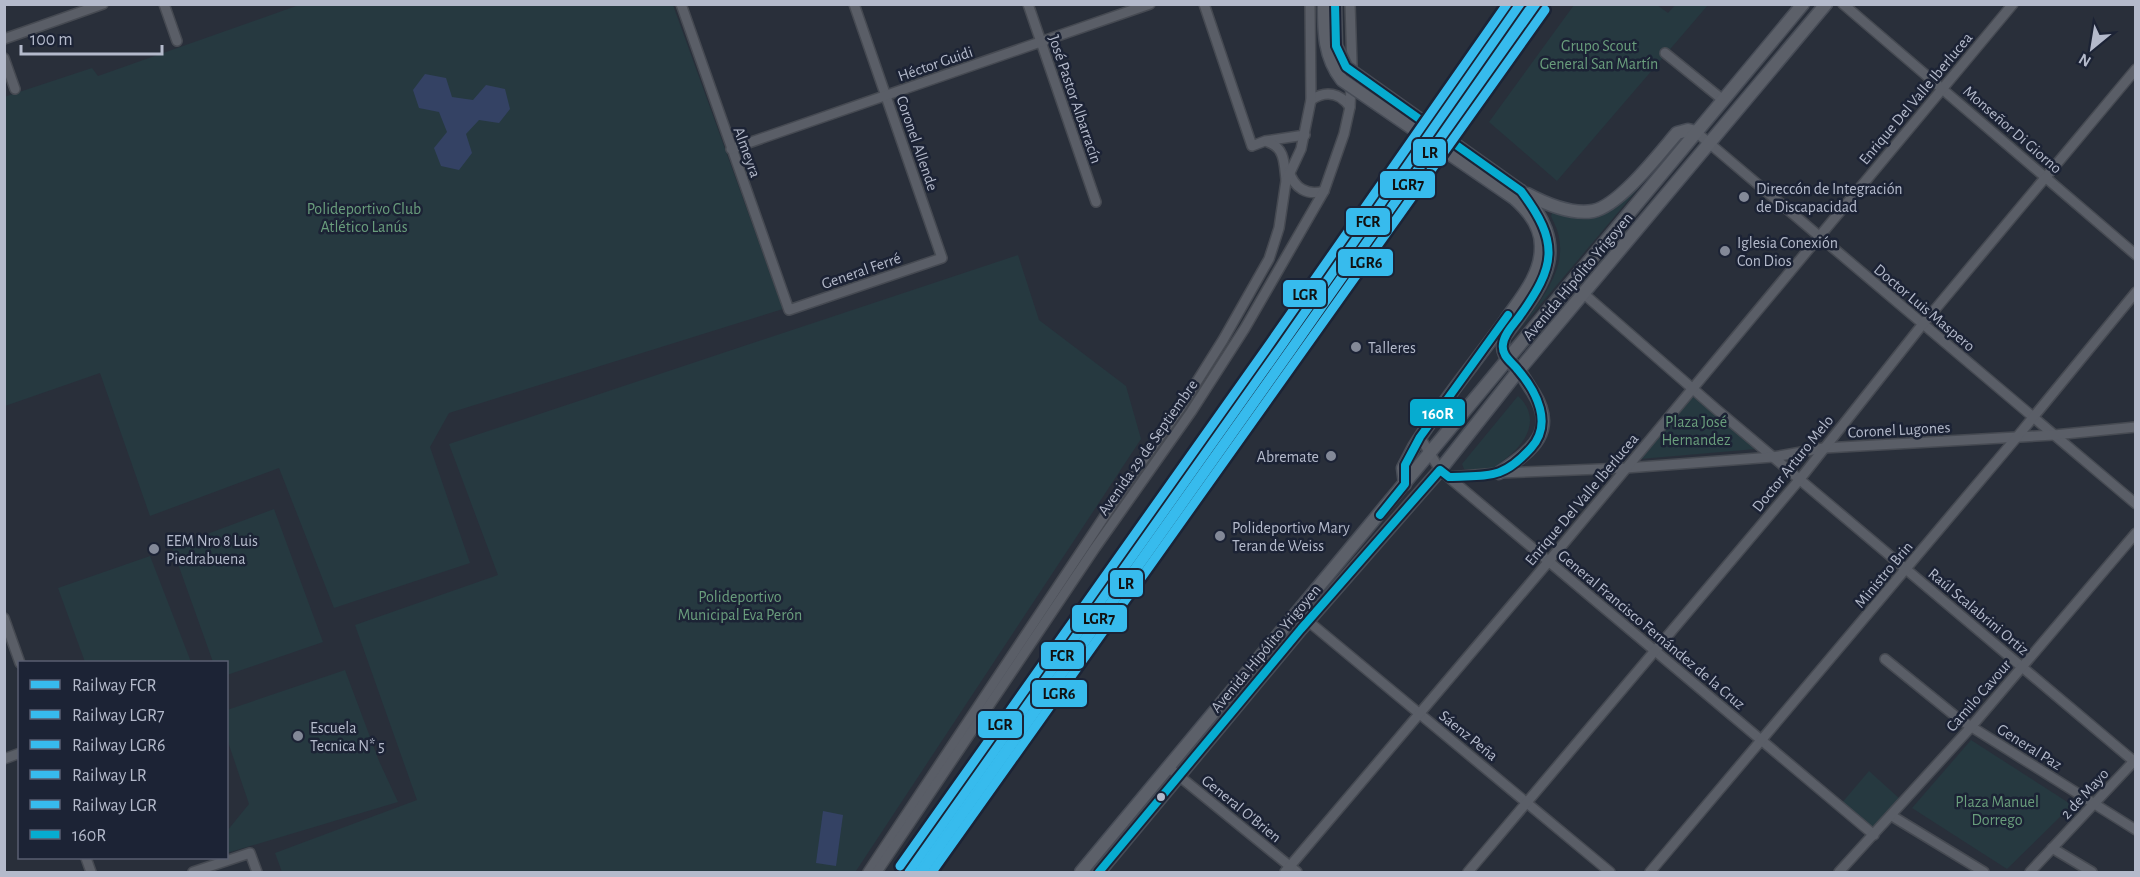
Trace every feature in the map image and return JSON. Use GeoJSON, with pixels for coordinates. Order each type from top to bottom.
{"type":"FeatureCollection","features":[{"type":"Feature","properties":{"kind":"main road"},"geometry":{"type":"LineString","coordinates":[[1324,4],[1327,50],[1335,71],[1342,80],[1514,198],[1532,216],[1542,246],[1540,262],[1501,335],[1507,359],[1519,370],[1540,404]]}},
{"type":"Feature","properties":{"kind":"main road"},"geometry":{"type":"LineString","coordinates":[[1335,4],[1336,46],[1346,67],[1521,191],[1550,205],[1583,212],[1603,208],[1622,194],[1677,133],[1688,130],[1696,132]]}},
{"type":"Feature","properties":{"kind":"main road","name":"Avenida Hipólito Yrigoyen"},"geometry":{"type":"LineString","coordinates":[[1081,873],[1803,4]]}},
{"type":"Feature","properties":{"kind":"main road","name":"Avenida Hipólito Yrigoyen"},"geometry":{"type":"LineString","coordinates":[[1099,873],[1308,621],[1444,473],[1519,370],[1711,144],[1823,6]]}},
{"type":"Feature","properties":{"kind":"main road"},"geometry":{"type":"LineString","coordinates":[[1405,484],[1403,468],[1420,437],[1539,289],[1548,268],[1550,257],[1546,228],[1541,216],[1521,191]]}},
{"type":"Feature","properties":{"kind":"main road"},"geometry":{"type":"LineString","coordinates":[[1499,473],[1526,453],[1539,438],[1543,422],[1538,390],[1529,371],[1528,360]]}},
{"type":"Feature","properties":{"kind":"street"},"geometry":{"type":"LineString","coordinates":[[4,39],[103,4]]}},
{"type":"Feature","properties":{"kind":"street"},"geometry":{"type":"LineString","coordinates":[[164,4],[177,41]]}},
{"type":"Feature","properties":{"kind":"street","name":"Almeyra"},"geometry":{"type":"LineString","coordinates":[[681,4],[789,310]]}},
{"type":"Feature","properties":{"kind":"street","name":"Coronel Allende"},"geometry":{"type":"LineString","coordinates":[[854,4],[942,258]]}},
{"type":"Feature","properties":{"kind":"street","name":"José Pastor Albarracín"},"geometry":{"type":"LineString","coordinates":[[1028,4],[1096,202]]}},
{"type":"Feature","properties":{"kind":"street","name":"Héctor Guidi"},"geometry":{"type":"LineString","coordinates":[[731,149],[1150,4]]}},
{"type":"Feature","properties":{"kind":"street"},"geometry":{"type":"LineString","coordinates":[[1204,4],[1252,146],[1265,141],[1305,135]]}},
{"type":"Feature","properties":{"kind":"street","name":"Avenida 29 de Septiembre"},"geometry":{"type":"LineString","coordinates":[[868,873],[1118,497],[1179,410],[1265,267],[1275,245],[1286,181],[1301,149],[1311,100],[1310,4]]}},
{"type":"Feature","properties":{"kind":"street","name":"Avenida 29 de Septiembre"},"geometry":{"type":"LineString","coordinates":[[878,873],[1085,564],[1191,412],[1245,328],[1324,191],[1344,134],[1350,107],[1352,66],[1350,4]]}},
{"type":"Feature","properties":{"kind":"street","name":"Monseñor Di Giorno"},"geometry":{"type":"LineString","coordinates":[[1843,4],[2136,255]]}},
{"type":"Feature","properties":{"kind":"street","name":"Enrique Del Valle Iberlucea"},"geometry":{"type":"LineString","coordinates":[[1290,870],[2013,4]]}},
{"type":"Feature","properties":{"kind":"street"},"geometry":{"type":"LineString","coordinates":[[1665,53],[1723,100]]}},
{"type":"Feature","properties":{"kind":"street"},"geometry":{"type":"LineString","coordinates":[[4,58],[15,89]]}},
{"type":"Feature","properties":{"kind":"street","name":"Doctor Arturo Melo"},"geometry":{"type":"LineString","coordinates":[[1468,873],[1800,479],[1922,325],[2136,69]]}},
{"type":"Feature","properties":{"kind":"street"},"geometry":{"type":"LineString","coordinates":[[1311,100],[1323,94],[1335,94],[1350,107]]}},
{"type":"Feature","properties":{"kind":"street","name":"Doctor Luis Maspero"},"geometry":{"type":"LineString","coordinates":[[1696,132],[2136,504]]}},
{"type":"Feature","properties":{"kind":"street"},"geometry":{"type":"LineString","coordinates":[[1265,141],[1275,144],[1281,151],[1286,181]]}},
{"type":"Feature","properties":{"kind":"street"},"geometry":{"type":"LineString","coordinates":[[1289,171],[1294,183],[1304,191],[1311,193],[1324,191]]}},
{"type":"Feature","properties":{"kind":"street","name":"General Ferré"},"geometry":{"type":"LineString","coordinates":[[789,310],[942,258]]}},
{"type":"Feature","properties":{"kind":"street","name":"Ministro Brin"},"geometry":{"type":"LineString","coordinates":[[1650,873],[2018,437],[2136,292]]}},
{"type":"Feature","properties":{"kind":"street","name":"Raúl Scalabrini Ortiz"},"geometry":{"type":"LineString","coordinates":[[1584,294],[1773,457],[2135,761]]}},
{"type":"Feature","properties":{"kind":"street","name":"Coronel Lugones"},"geometry":{"type":"LineString","coordinates":[[1444,473],[1626,468],[1773,457],[1824,448],[2054,435],[2136,427]]}},
{"type":"Feature","properties":{"kind":"street","name":"General Francisco Fernández de la Cruz"},"geometry":{"type":"LineString","coordinates":[[1420,437],[1444,473],[1874,835]]}},
{"type":"Feature","properties":{"kind":"street","name":"Camilo Cavour"},"geometry":{"type":"LineString","coordinates":[[1839,873],[1971,727],[2136,533]]}},
{"type":"Feature","properties":{"kind":"street"},"geometry":{"type":"LineString","coordinates":[[4,618],[19,661]]}},
{"type":"Feature","properties":{"kind":"street","name":"Sáenz Peña"},"geometry":{"type":"LineString","coordinates":[[1308,621],[1610,873]]}},
{"type":"Feature","properties":{"kind":"street","name":"General Paz"},"geometry":{"type":"LineString","coordinates":[[1885,659],[1959,719],[2136,830]]}},
{"type":"Feature","properties":{"kind":"street","name":"2 de Mayo"},"geometry":{"type":"LineString","coordinates":[[2030,873],[2135,761]]}},
{"type":"Feature","properties":{"kind":"street","name":"General O'Brien"},"geometry":{"type":"LineString","coordinates":[[1168,767],[1290,870]]}},
{"type":"Feature","properties":{"kind":"street"},"geometry":{"type":"LineString","coordinates":[[1892,816],[1984,873]]}},
{"type":"Feature","properties":{"kind":"street"},"geometry":{"type":"LineString","coordinates":[[2052,848],[2092,873]]}},
{"type":"Feature","properties":{"kind":"street"},"geometry":{"type":"LineString","coordinates":[[194,873],[250,853],[257,873]]}},
{"type":"Feature","properties":{"kind":"green space","name":"Polideportivo Club Atlético Lanús"},"geometry":{"type":"Polygon","coordinates":[[[299,5],[673,5],[783,309],[449,413],[430,447],[470,563],[334,608],[279,468],[150,516],[100,373],[5,406],[4,97],[92,68],[98,76],[299,5]]]}},
{"type":"Feature","properties":{"kind":"green space","name":"Grupo Scout General San Martín"},"geometry":{"type":"Polygon","coordinates":[[[1574,5],[1657,5],[1668,13],[1675,5],[1708,5],[1557,181],[1489,122],[1574,5]]]}},
{"type":"Feature","properties":{"kind":"green space"},"geometry":{"type":"Polygon","coordinates":[[[1658,165],[1513,337],[1546,291],[1558,265],[1559,238],[1552,213],[1609,210],[1619,205],[1658,165]]]}},
{"type":"Feature","properties":{"kind":"green space","name":"Polideportivo Municipal Eva Perón"},"geometry":{"type":"Polygon","coordinates":[[[1018,255],[1039,320],[1126,386],[1141,439],[856,871],[282,872],[275,853],[417,800],[355,625],[498,575],[449,444],[1018,255]]]}},
{"type":"Feature","properties":{"kind":"green space"},"geometry":{"type":"Polygon","coordinates":[[[1518,396],[1529,413],[1530,422],[1525,438],[1513,453],[1493,468],[1464,469],[1462,464],[1518,396]]]}},
{"type":"Feature","properties":{"kind":"green space","name":"Plaza José Hernandez"},"geometry":{"type":"Polygon","coordinates":[[[1693,396],[1756,449],[1640,459],[1693,396]]]}},
{"type":"Feature","properties":{"kind":"green space"},"geometry":{"type":"Polygon","coordinates":[[[274,509],[323,642],[228,675],[228,661],[213,661],[172,547],[274,509]]]}},
{"type":"Feature","properties":{"kind":"green space"},"geometry":{"type":"Polygon","coordinates":[[[150,556],[191,661],[85,661],[58,588],[150,556]]]}},
{"type":"Feature","properties":{"kind":"green space","name":"Escuela Tecnica N* 5"},"geometry":{"type":"Polygon","coordinates":[[[345,670],[379,761],[398,802],[228,853],[228,830],[249,804],[228,742],[228,710],[345,670]]]}},
{"type":"Feature","properties":{"kind":"green space","name":"Plaza Manuel Dorrego"},"geometry":{"type":"Polygon","coordinates":[[[1971,740],[2072,805],[2007,869],[1912,808],[1971,740]]]}},
{"type":"Feature","properties":{"kind":"green space"},"geometry":{"type":"Polygon","coordinates":[[[1869,771],[1901,800],[1873,830],[1841,804],[1869,771]]]}},
{"type":"Feature","properties":{"kind":"water"},"geometry":{"type":"Polygon","coordinates":[[[425,74],[446,78],[452,97],[473,100],[486,85],[505,89],[510,109],[499,123],[479,120],[466,134],[472,153],[459,170],[441,166],[434,148],[447,132],[439,112],[419,108],[413,90],[425,74]]]}},
{"type":"Feature","properties":{"kind":"water"},"geometry":{"type":"Polygon","coordinates":[[[823,811],[843,815],[836,866],[816,863],[823,811]]]}},
{"type":"Feature","properties":{"kind":"rail line","name":"LGR"},"geometry":{"type":"LineString","coordinates":[[900,866],[1507,4]]}},
{"type":"Feature","properties":{"kind":"rail line","name":"FCR"},"geometry":{"type":"LineString","coordinates":[[909,872],[1520,4]]}},
{"type":"Feature","properties":{"kind":"rail line","name":"LGR7"},"geometry":{"type":"LineString","coordinates":[[919,872],[1536,4]]}},
{"type":"Feature","properties":{"kind":"rail line","name":"LR"},"geometry":{"type":"LineString","coordinates":[[922,872],[1289,354],[1529,10]]}},
{"type":"Feature","properties":{"kind":"rail line","name":"LGR6"},"geometry":{"type":"LineString","coordinates":[[932,872],[1545,10]]}},
{"type":"Feature","properties":{"kind":"transit line","name":"160R"},"geometry":{"type":"LineString","coordinates":[[1099,872],[1301,629],[1440,470],[1449,477],[1485,475],[1503,471],[1512,466],[1531,448],[1538,439],[1541,429],[1542,419],[1536,398],[1525,379],[1505,355],[1503,348],[1507,333],[1531,299],[1546,268],[1549,254],[1542,225],[1521,191],[1346,67],[1336,46],[1335,4]]}},
{"type":"Feature","properties":{"kind":"transit line","name":"160R"},"geometry":{"type":"LineString","coordinates":[[1380,515],[1405,484],[1405,465],[1420,437],[1508,315]]}},
{"type":"Feature","properties":{"kind":"place","name":"Direccón de Integración de Discapacidad"},"geometry":{"type":"Point","coordinates":[1744,197]}},
{"type":"Feature","properties":{"kind":"place","name":"Iglesia Conexión Con Dios"},"geometry":{"type":"Point","coordinates":[1725,251]}},
{"type":"Feature","properties":{"kind":"place","name":"Talleres"},"geometry":{"type":"Point","coordinates":[1356,347]}},
{"type":"Feature","properties":{"kind":"place","name":"Abremate"},"geometry":{"type":"Point","coordinates":[1331,456]}},
{"type":"Feature","properties":{"kind":"place","name":"Polideportivo Mary Teran de Weiss"},"geometry":{"type":"Point","coordinates":[1220,536]}},
{"type":"Feature","properties":{"kind":"place","name":"EEM Nro 8 Luis Piedrabuena"},"geometry":{"type":"Point","coordinates":[154,549]}},
{"type":"Feature","properties":{"kind":"place","name":"Escuela Tecnica N* 5"},"geometry":{"type":"Point","coordinates":[298,736]}}]}
